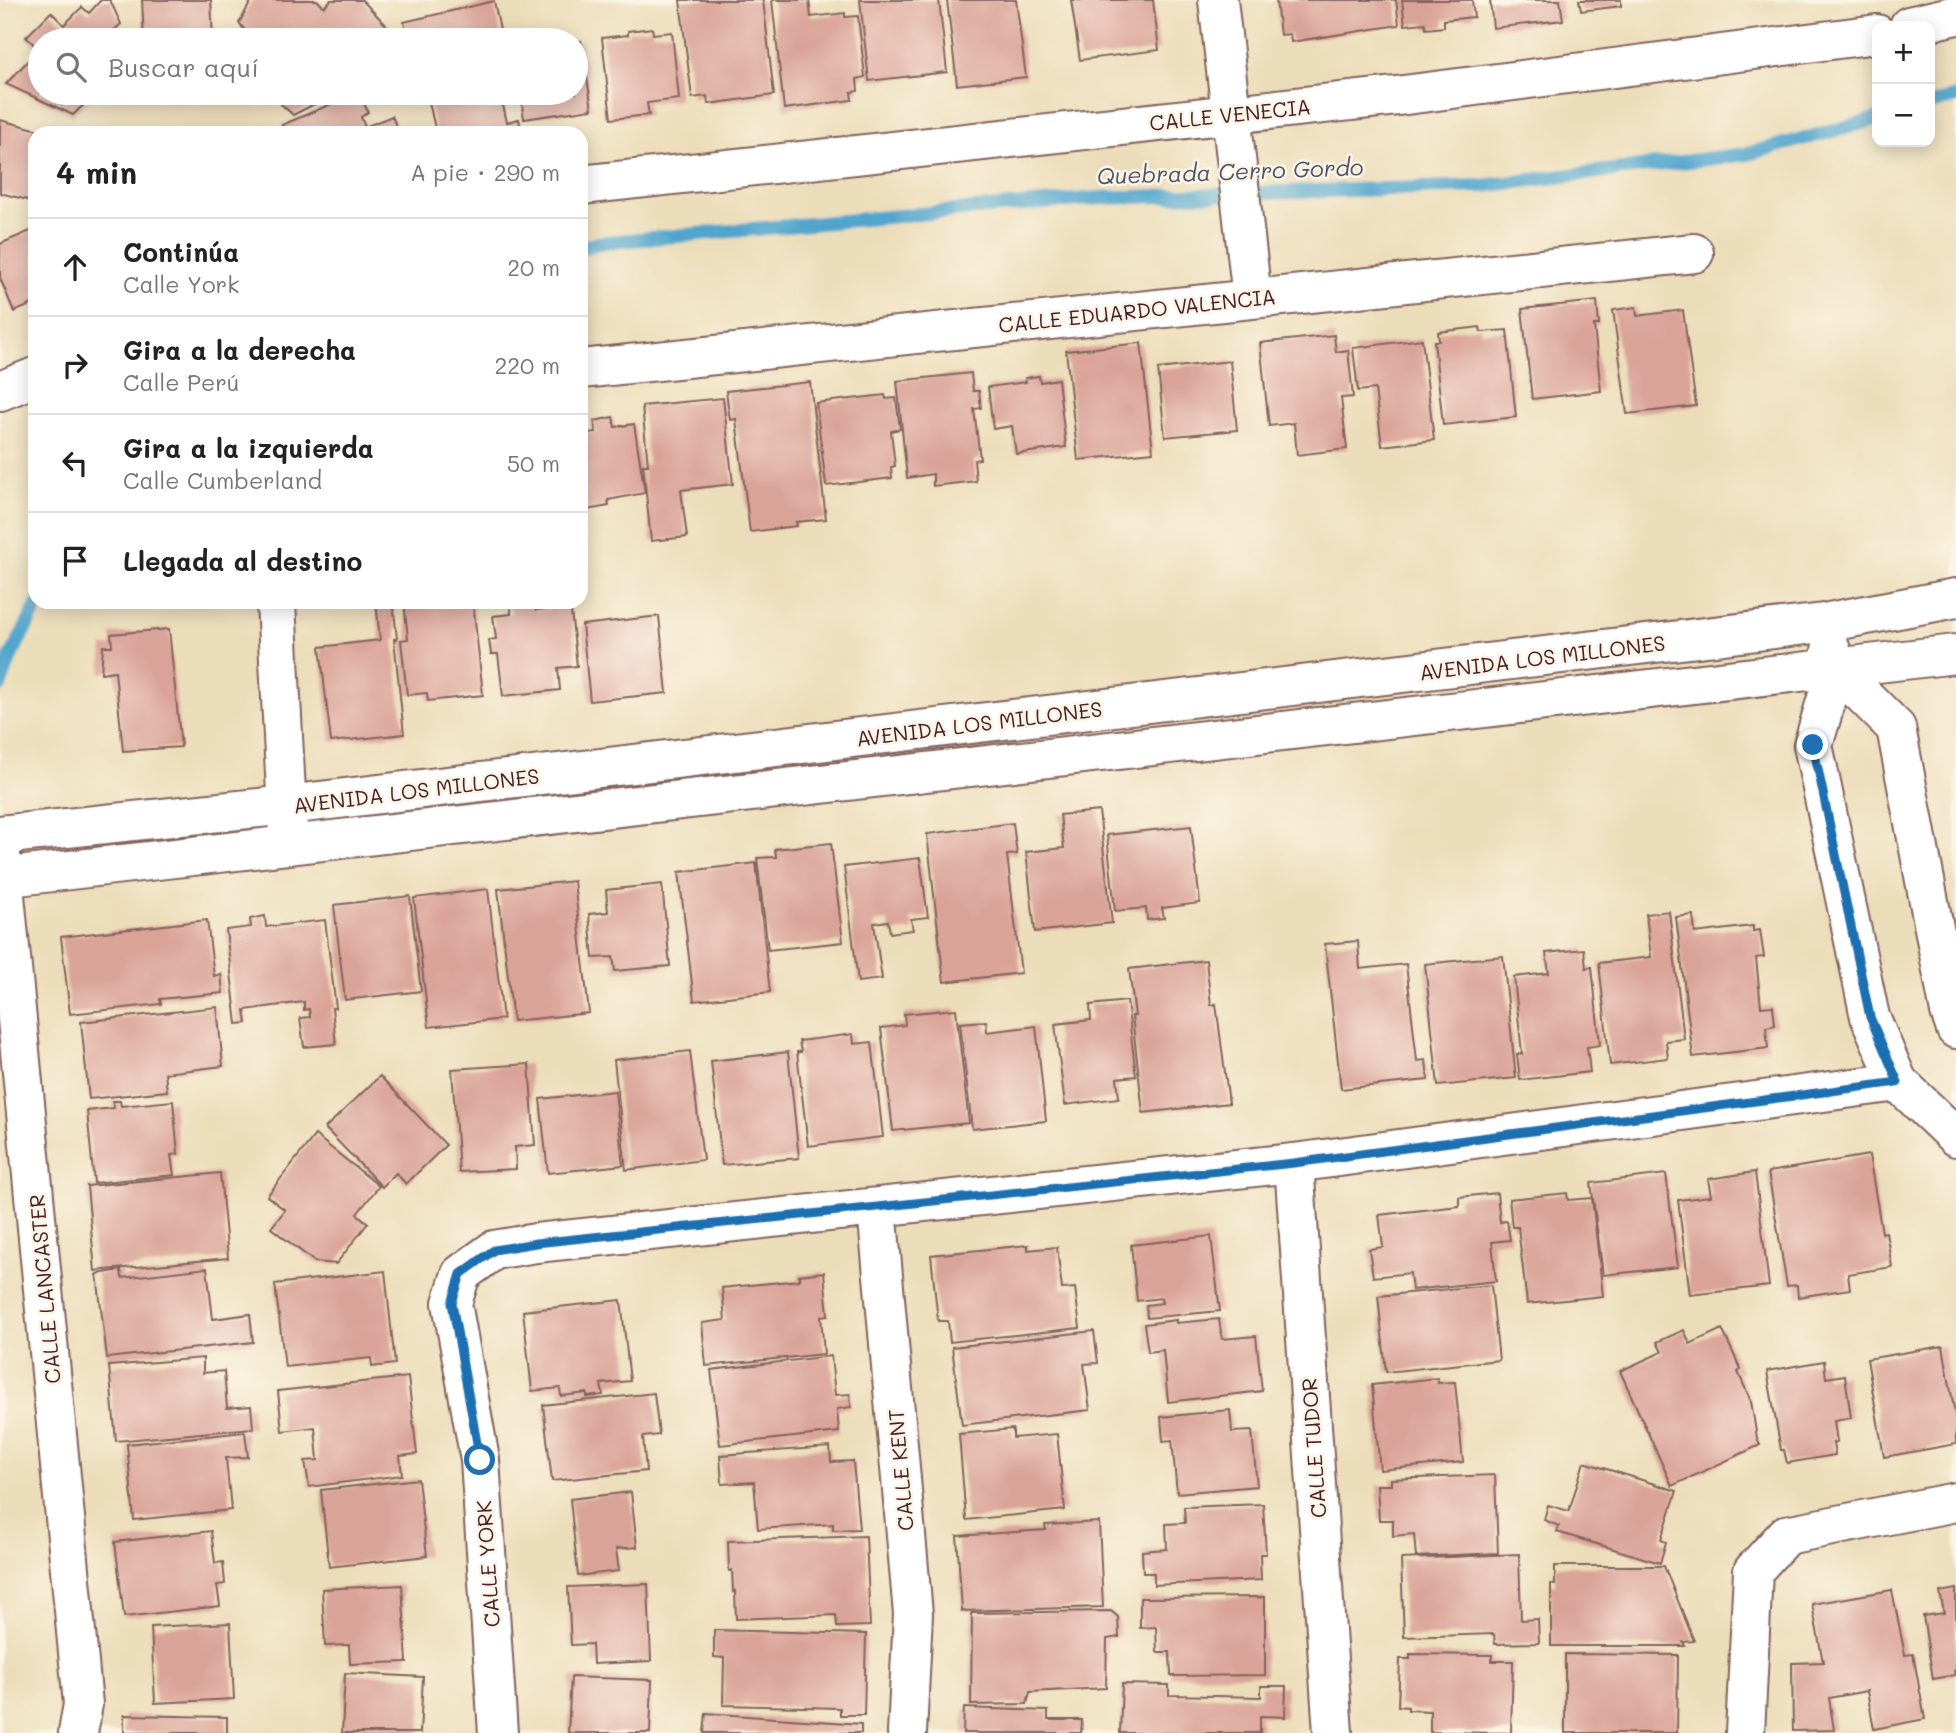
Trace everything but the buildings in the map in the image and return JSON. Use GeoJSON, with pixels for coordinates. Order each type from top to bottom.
{"type":"FeatureCollection","features":[{"type":"Feature","properties":{"kind":"street"},"geometry":{"type":"LineString","coordinates":[[1218,0],[1252,298]]}},
{"type":"Feature","properties":{"kind":"street"},"geometry":{"type":"LineString","coordinates":[[1930,21],[1956,15]]}},
{"type":"Feature","properties":{"kind":"street","name":"CALLE VENECIA"},"geometry":{"type":"LineString","coordinates":[[588,184],[1411,94],[1872,35]]}},
{"type":"Feature","properties":{"kind":"street","name":"CALLE EDUARDO VALENCIA"},"geometry":{"type":"LineString","coordinates":[[588,368],[1694,253]]}},
{"type":"Feature","properties":{"kind":"street"},"geometry":{"type":"LineString","coordinates":[[0,391],[28,380]]}},
{"type":"Feature","properties":{"kind":"street","name":"AVENIDA LOS MILLONES"},"geometry":{"type":"LineString","coordinates":[[0,835],[287,806],[1825,623],[1956,598]]}},
{"type":"Feature","properties":{"kind":"street"},"geometry":{"type":"LineString","coordinates":[[276,609],[289,846]]}},
{"type":"Feature","properties":{"kind":"street"},"geometry":{"type":"LineString","coordinates":[[1825,623],[1836,668],[1813,745],[1870,1017],[1898,1082],[1956,1137]]}},
{"type":"Feature","properties":{"kind":"street","name":"AVENIDA LOS MILLONES"},"geometry":{"type":"LineString","coordinates":[[2,867],[289,846],[1956,654]]}},
{"type":"Feature","properties":{"kind":"street"},"geometry":{"type":"LineString","coordinates":[[1836,668],[1895,728],[1950,1012],[1956,1029]]}},
{"type":"Feature","properties":{"kind":"street","name":"CALLE LANCASTER"},"geometry":{"type":"LineString","coordinates":[[2,867],[83,1704],[78,1733]]}},
{"type":"Feature","properties":{"kind":"street"},"geometry":{"type":"LineString","coordinates":[[877,1208],[1294,1163],[1898,1082]]}},
{"type":"Feature","properties":{"kind":"street","name":"CALLE TUDOR"},"geometry":{"type":"LineString","coordinates":[[1294,1163],[1333,1733]]}},
{"type":"Feature","properties":{"kind":"street","name":"CALLE YORK"},"geometry":{"type":"LineString","coordinates":[[498,1733],[480,1460],[452,1303],[461,1274],[494,1250],[515,1246],[877,1208]]}},
{"type":"Feature","properties":{"kind":"street","name":"CALLE KENT"},"geometry":{"type":"LineString","coordinates":[[877,1208],[913,1614],[907,1733]]}},
{"type":"Feature","properties":{"kind":"street"},"geometry":{"type":"LineString","coordinates":[[1745,1733],[1753,1571],[1786,1535],[1956,1502]]}},
{"type":"Feature","properties":{"kind":"waterway","name":"Quebrada Cerro Gordo"},"geometry":{"type":"LineString","coordinates":[[1935,103],[1956,97]]}},
{"type":"Feature","properties":{"kind":"waterway","name":"Quebrada Cerro Gordo"},"geometry":{"type":"LineString","coordinates":[[588,246],[1099,198],[1482,186],[1747,154],[1872,120]]}},
{"type":"Feature","properties":{"kind":"waterway","name":"Quebrada Cerro Gordo"},"geometry":{"type":"LineString","coordinates":[[0,686],[11,656],[35,609]]}},
{"type":"Feature","properties":{"kind":"route"},"geometry":{"type":"LineString","coordinates":[[480,1460],[452,1303],[461,1274],[494,1250],[536,1243],[1294,1163],[1898,1082],[1870,1017],[1813,745]]}}]}
